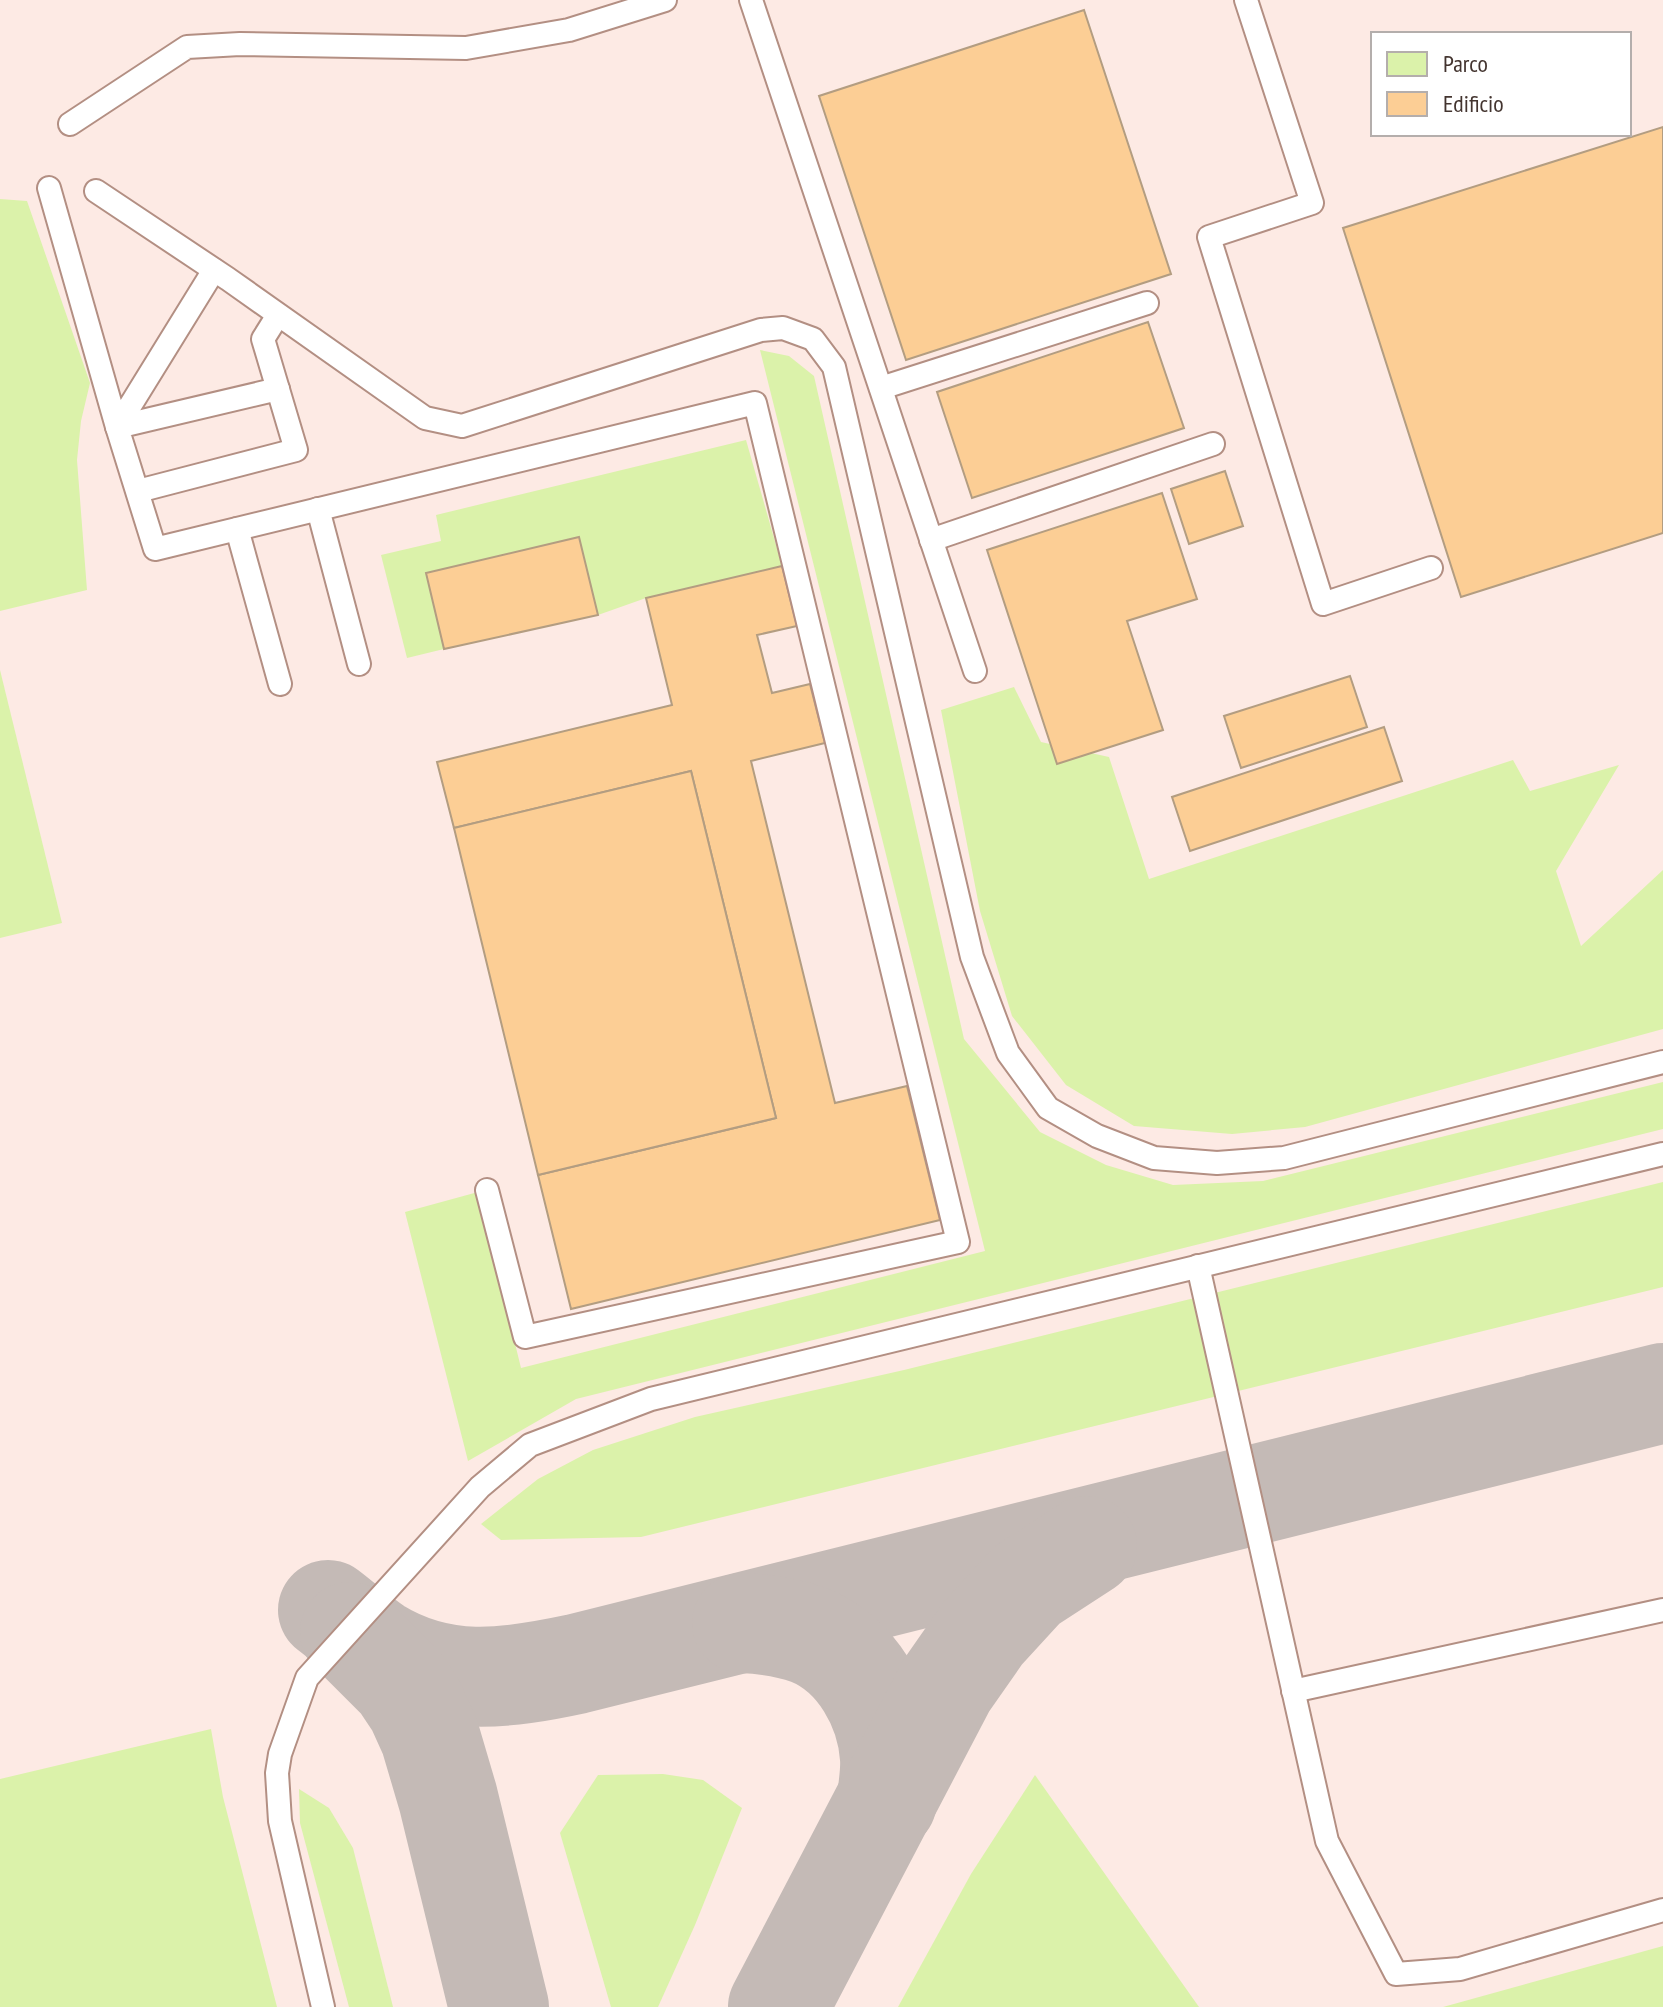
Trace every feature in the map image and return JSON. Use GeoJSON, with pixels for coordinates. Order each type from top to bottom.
{"type":"FeatureCollection","features":[{"type":"Feature","properties":{"kind":"lane"},"geometry":{"type":"LineString","coordinates":[[70,124],[187,47],[240,44],[466,48],[569,30],[665,0]]}},
{"type":"Feature","properties":{"kind":"lane"},"geometry":{"type":"LineString","coordinates":[[751,0],[975,671]]}},
{"type":"Feature","properties":{"kind":"lane"},"geometry":{"type":"LineString","coordinates":[[1246,0],[1312,203],[1209,237],[1323,604],[1431,568]]}},
{"type":"Feature","properties":{"kind":"lane"},"geometry":{"type":"LineString","coordinates":[[49,188],[155,549],[755,403],[958,1242],[525,1337],[487,1190]]}},
{"type":"Feature","properties":{"kind":"lane"},"geometry":{"type":"LineString","coordinates":[[96,191],[425,418],[462,426],[761,330],[783,328],[813,339],[834,367],[972,957],[1008,1053],[1048,1108],[1097,1136],[1154,1158],[1217,1163],[1284,1158],[1663,1062]]}},
{"type":"Feature","properties":{"kind":"lane"},"geometry":{"type":"LineString","coordinates":[[117,427],[214,270]]}},
{"type":"Feature","properties":{"kind":"lane"},"geometry":{"type":"LineString","coordinates":[[881,388],[1147,303]]}},
{"type":"Feature","properties":{"kind":"lane"},"geometry":{"type":"LineString","coordinates":[[138,491],[296,450],[263,339],[278,315]]}},
{"type":"Feature","properties":{"kind":"lane"},"geometry":{"type":"LineString","coordinates":[[117,427],[278,389]]}},
{"type":"Feature","properties":{"kind":"lane"},"geometry":{"type":"LineString","coordinates":[[931,540],[1213,444]]}},
{"type":"Feature","properties":{"kind":"lane"},"geometry":{"type":"LineString","coordinates":[[318,509],[359,664]]}},
{"type":"Feature","properties":{"kind":"lane"},"geometry":{"type":"LineString","coordinates":[[237,529],[280,684]]}},
{"type":"Feature","properties":{"kind":"lane"},"geometry":{"type":"LineString","coordinates":[[323,2007],[280,1821],[277,1773],[280,1754],[307,1678],[480,1487],[530,1445],[651,1399],[1663,1154]]}},
{"type":"Feature","properties":{"kind":"lane"},"geometry":{"type":"LineString","coordinates":[[1198,1266],[1327,1841],[1396,1974],[1460,1969],[1663,1910]]}},
{"type":"Feature","properties":{"kind":"lane"},"geometry":{"type":"LineString","coordinates":[[1293,1691],[1663,1610]]}},
{"type":"Feature","properties":{"kind":"shaded area"},"geometry":{"type":"Polygon","coordinates":[[[0,0],[1663,0],[1663,2007],[0,2007],[0,0]]]}},
{"type":"Feature","properties":{"kind":"green space"},"geometry":{"type":"Polygon","coordinates":[[[0,199],[27,201],[90,383],[81,421],[77,460],[87,590],[0,611],[0,199]]]}},
{"type":"Feature","properties":{"kind":"green space"},"geometry":{"type":"Polygon","coordinates":[[[760,350],[789,356],[814,376],[964,1039],[1040,1132],[1106,1165],[1173,1185],[1263,1181],[1663,1082],[1663,1129],[576,1399],[468,1461],[405,1212],[478,1192],[521,1368],[985,1251],[760,350]]]}},
{"type":"Feature","properties":{"kind":"green space"},"geometry":{"type":"Polygon","coordinates":[[[746,440],[782,566],[646,598],[598,615],[578,537],[426,573],[444,649],[407,658],[381,555],[441,541],[436,515],[746,440]]]}},
{"type":"Feature","properties":{"kind":"green space"},"geometry":{"type":"Polygon","coordinates":[[[0,670],[62,923],[0,938],[0,670]]]}},
{"type":"Feature","properties":{"kind":"green space"},"geometry":{"type":"Polygon","coordinates":[[[1014,687],[1041,742],[1109,757],[1149,879],[1513,760],[1530,791],[1619,765],[1556,871],[1581,946],[1663,870],[1663,1029],[1305,1127],[1232,1134],[1134,1126],[1066,1085],[1012,1016],[980,911],[941,710],[1014,687]]]}},
{"type":"Feature","properties":{"kind":"green space"},"geometry":{"type":"Polygon","coordinates":[[[1663,1182],[1663,1287],[641,1537],[501,1540],[481,1524],[538,1479],[593,1450],[695,1417],[904,1370],[1663,1182]]]}},
{"type":"Feature","properties":{"kind":"green space"},"geometry":{"type":"Polygon","coordinates":[[[211,1729],[223,1797],[277,2007],[0,2007],[0,1779],[211,1729]]]}},
{"type":"Feature","properties":{"kind":"green space"},"geometry":{"type":"Polygon","coordinates":[[[663,1774],[703,1780],[742,1808],[658,2007],[611,2007],[560,1833],[598,1775],[663,1774]]]}},
{"type":"Feature","properties":{"kind":"green space"},"geometry":{"type":"Polygon","coordinates":[[[1035,1775],[1199,2007],[898,2007],[971,1874],[1035,1775]]]}},
{"type":"Feature","properties":{"kind":"green space"},"geometry":{"type":"Polygon","coordinates":[[[299,1789],[329,1808],[353,1848],[393,2007],[349,2007],[300,1823],[299,1789]]]}},
{"type":"Feature","properties":{"kind":"green space"},"geometry":{"type":"Polygon","coordinates":[[[1663,1946],[1663,2007],[1443,2007],[1663,1946]]]}},
{"type":"Feature","properties":{"kind":"building"},"geometry":{"type":"Polygon","coordinates":[[[1084,10],[1171,274],[906,360],[819,96],[1084,10]]]}},
{"type":"Feature","properties":{"kind":"building"},"geometry":{"type":"Polygon","coordinates":[[[1663,127],[1663,533],[1461,597],[1343,228],[1663,127]]]}},
{"type":"Feature","properties":{"kind":"building"},"geometry":{"type":"Polygon","coordinates":[[[1148,322],[1184,428],[972,498],[937,392],[1148,322]]]}},
{"type":"Feature","properties":{"kind":"building"},"geometry":{"type":"Polygon","coordinates":[[[1225,471],[1243,526],[1189,544],[1171,489],[1225,471]]]}},
{"type":"Feature","properties":{"kind":"building"},"geometry":{"type":"Polygon","coordinates":[[[1162,493],[1197,599],[1127,621],[1163,730],[1057,764],[987,550],[1162,493]]]}},
{"type":"Feature","properties":{"kind":"building"},"geometry":{"type":"Polygon","coordinates":[[[579,537],[598,615],[444,649],[426,573],[579,537]]]}},
{"type":"Feature","properties":{"kind":"building"},"geometry":{"type":"Polygon","coordinates":[[[782,566],[797,626],[757,635],[772,693],[810,684],[825,743],[751,761],[835,1103],[907,1086],[940,1220],[571,1309],[538,1175],[776,1118],[691,771],[454,828],[437,762],[672,705],[646,598],[782,566]]]}},
{"type":"Feature","properties":{"kind":"building"},"geometry":{"type":"Polygon","coordinates":[[[1350,676],[1367,727],[1241,768],[1224,716],[1350,676]]]}},
{"type":"Feature","properties":{"kind":"building"},"geometry":{"type":"Polygon","coordinates":[[[1384,727],[1402,781],[1190,851],[1172,797],[1384,727]]]}},
{"type":"Feature","properties":{"kind":"building"},"geometry":{"type":"Polygon","coordinates":[[[691,771],[776,1118],[538,1175],[454,828],[691,771]]]}},
{"type":"Feature","properties":{"kind":"taxiway"},"geometry":{"type":"LineString","coordinates":[[328,1610],[377,1648],[401,1661],[426,1669],[475,1677],[525,1673],[576,1664],[1663,1393]]}},
{"type":"Feature","properties":{"kind":"taxiway"},"geometry":{"type":"LineString","coordinates":[[778,2007],[946,1686],[983,1633],[1027,1585],[1087,1546]]}},
{"type":"Feature","properties":{"kind":"taxiway"},"geometry":{"type":"LineString","coordinates":[[742,1623],[776,1626],[809,1635],[841,1655],[855,1669],[876,1702],[888,1739],[887,1801]]}},
{"type":"Feature","properties":{"kind":"taxiway"},"geometry":{"type":"LineString","coordinates":[[350,1632],[400,1682],[416,1706],[430,1737],[499,2007]]}}]}
